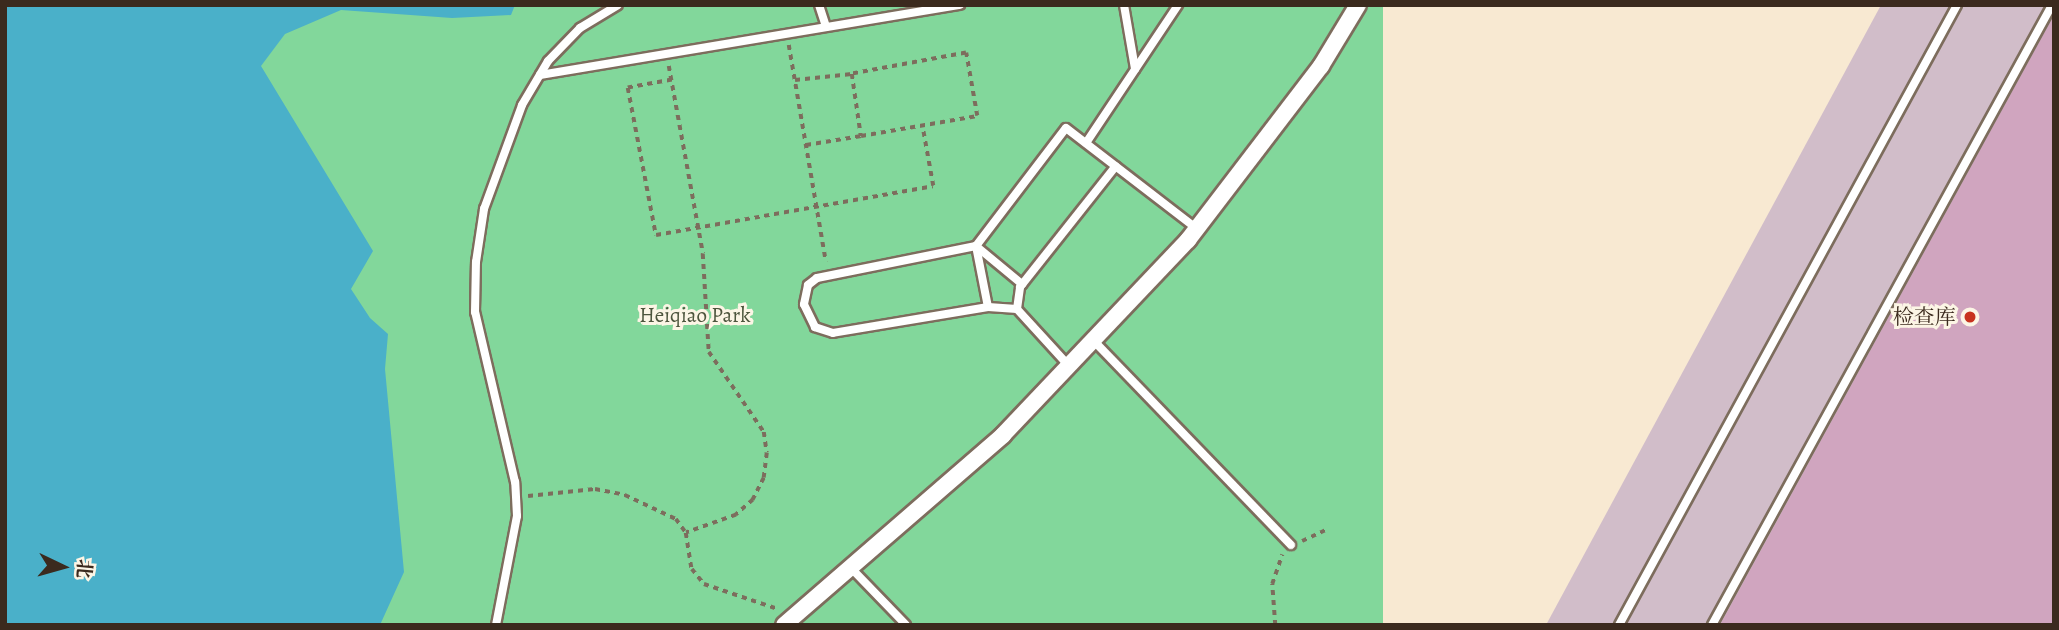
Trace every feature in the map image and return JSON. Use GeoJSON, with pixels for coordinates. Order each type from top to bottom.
{"type":"FeatureCollection","features":[{"type":"Feature","properties":{"kind":"street"},"geometry":{"type":"LineString","coordinates":[[787,622],[1003,435],[1197,229],[1321,66],[1358,5]]}},
{"type":"Feature","properties":{"kind":"lane"},"geometry":{"type":"LineString","coordinates":[[496,625],[512,559],[516,498],[475,312],[476,262],[484,209],[501,155],[540,75],[580,28],[618,5]]}},
{"type":"Feature","properties":{"kind":"lane"},"geometry":{"type":"LineString","coordinates":[[819,5],[826,27]]}},
{"type":"Feature","properties":{"kind":"lane"},"geometry":{"type":"LineString","coordinates":[[540,75],[960,5]]}},
{"type":"Feature","properties":{"kind":"lane"},"geometry":{"type":"LineString","coordinates":[[1124,5],[1135,69]]}},
{"type":"Feature","properties":{"kind":"lane"},"geometry":{"type":"LineString","coordinates":[[1086,143],[1178,5]]}},
{"type":"Feature","properties":{"kind":"lane"},"geometry":{"type":"LineString","coordinates":[[1619,625],[1957,5]]}},
{"type":"Feature","properties":{"kind":"lane"},"geometry":{"type":"LineString","coordinates":[[1712,625],[2052,5]]}},
{"type":"Feature","properties":{"kind":"lane"},"geometry":{"type":"LineString","coordinates":[[1069,366],[1017,309],[988,307],[833,333],[815,327],[804,304],[808,285],[828,274],[976,246],[1066,128],[1197,229]]}},
{"type":"Feature","properties":{"kind":"lane"},"geometry":{"type":"LineString","coordinates":[[1017,309],[1022,284],[1116,166]]}},
{"type":"Feature","properties":{"kind":"lane"},"geometry":{"type":"LineString","coordinates":[[976,246],[1022,284]]}},
{"type":"Feature","properties":{"kind":"lane"},"geometry":{"type":"LineString","coordinates":[[976,246],[988,307]]}},
{"type":"Feature","properties":{"kind":"lane"},"geometry":{"type":"LineString","coordinates":[[1093,340],[1291,545]]}},
{"type":"Feature","properties":{"kind":"lane"},"geometry":{"type":"LineString","coordinates":[[851,568],[906,625]]}},
{"type":"Feature","properties":{"kind":"path"},"geometry":{"type":"LineString","coordinates":[[787,34],[828,274]]}},
{"type":"Feature","properties":{"kind":"path"},"geometry":{"type":"LineString","coordinates":[[795,80],[852,74],[966,53],[977,116],[806,145]]}},
{"type":"Feature","properties":{"kind":"path"},"geometry":{"type":"LineString","coordinates":[[667,54],[699,226],[709,352],[764,432],[767,453],[764,478],[753,500],[736,515],[686,533]]}},
{"type":"Feature","properties":{"kind":"path"},"geometry":{"type":"LineString","coordinates":[[852,74],[861,136]]}},
{"type":"Feature","properties":{"kind":"path"},"geometry":{"type":"LineString","coordinates":[[672,80],[628,88],[656,235],[933,186],[922,125]]}},
{"type":"Feature","properties":{"kind":"path"},"geometry":{"type":"LineString","coordinates":[[516,498],[572,490],[625,495],[676,519],[686,533],[692,569],[704,584],[771,603],[787,622]]}},
{"type":"Feature","properties":{"kind":"path"},"geometry":{"type":"LineString","coordinates":[[1275,625],[1272,584],[1277,559],[1291,545],[1326,530]]}},
{"type":"Feature","properties":{"kind":"shaded area"},"geometry":{"type":"Polygon","coordinates":[[[1881,5],[2054,5],[2054,625],[1546,625],[1881,5]]]}},
{"type":"Feature","properties":{"kind":"green space","name":"Heiqiao Park"},"geometry":{"type":"Polygon","coordinates":[[[5,5],[1383,5],[1383,625],[5,625],[5,5]]]}},
{"type":"Feature","properties":{"kind":"water"},"geometry":{"type":"Polygon","coordinates":[[[5,5],[515,5],[511,15],[452,18],[341,10],[285,34],[261,66],[373,251],[351,289],[370,318],[388,334],[385,369],[404,572],[380,625],[5,625],[5,5]]]}},
{"type":"Feature","properties":{"kind":"building","name":"检查库"},"geometry":{"type":"Polygon","coordinates":[[[2054,15],[2054,625],[1720,625],[2054,15]]]}},
{"type":"Feature","properties":{"kind":"place","name":"检查库"},"geometry":{"type":"Point","coordinates":[1970,317]}}]}
